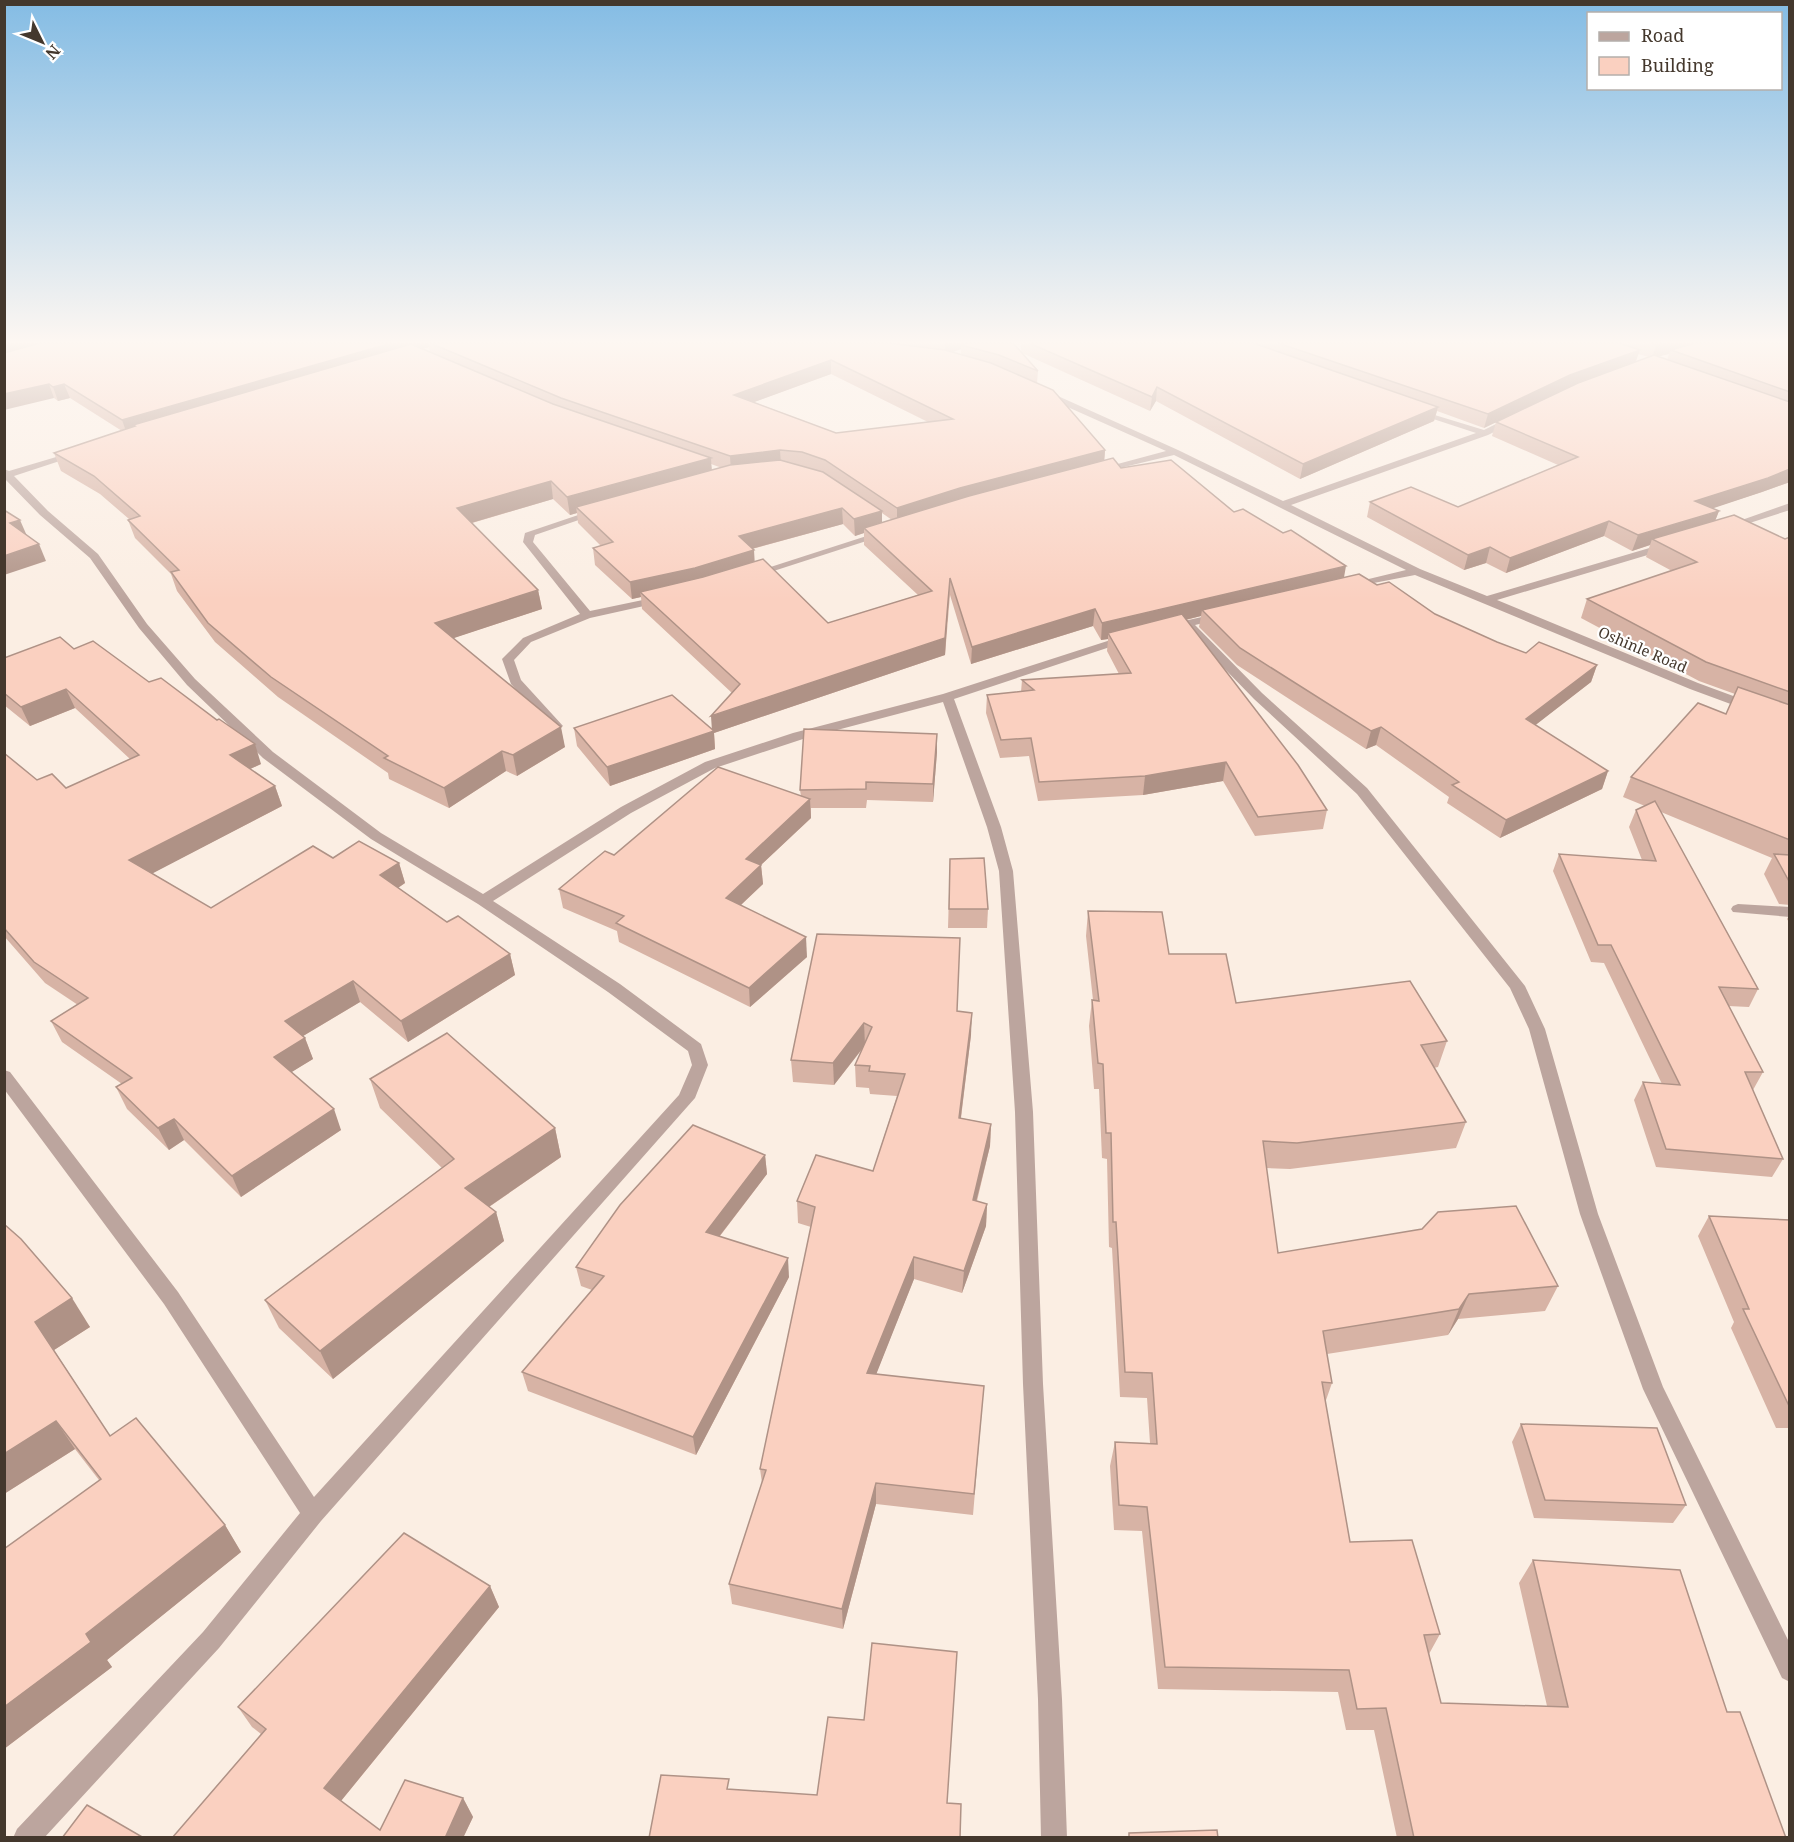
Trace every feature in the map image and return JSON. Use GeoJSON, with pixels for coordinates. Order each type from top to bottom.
{"type":"FeatureCollection","features":[{"type":"Feature","properties":{"kind":"street","name":"Oshinle Road"},"geometry":{"type":"LineString","coordinates":[[1123,429],[1175,452],[1416,571],[1694,686],[1790,722]]}},
{"type":"Feature","properties":{"kind":"street"},"geometry":{"type":"LineString","coordinates":[[1473,429],[1485,433]]}},
{"type":"Feature","properties":{"kind":"street"},"geometry":{"type":"LineString","coordinates":[[1284,505],[1494,429]]}},
{"type":"Feature","properties":{"kind":"street"},"geometry":{"type":"LineString","coordinates":[[26,1838],[184,1672],[279,1560],[313,1514],[686,1098],[700,1065],[695,1048],[614,988],[483,901],[376,836],[268,754],[191,682],[142,626],[94,556],[44,513],[6,473],[86,451]]}},
{"type":"Feature","properties":{"kind":"street"},"geometry":{"type":"LineString","coordinates":[[1090,474],[1175,452]]}},
{"type":"Feature","properties":{"kind":"street"},"geometry":{"type":"LineString","coordinates":[[1713,532],[1790,506]]}},
{"type":"Feature","properties":{"kind":"street"},"geometry":{"type":"LineString","coordinates":[[586,615],[528,542],[530,533],[545,526],[610,508]]}},
{"type":"Feature","properties":{"kind":"street"},"geometry":{"type":"LineString","coordinates":[[745,577],[896,530],[887,523]]}},
{"type":"Feature","properties":{"kind":"street"},"geometry":{"type":"LineString","coordinates":[[1739,523],[1759,531]]}},
{"type":"Feature","properties":{"kind":"street"},"geometry":{"type":"LineString","coordinates":[[1486,600],[1679,542]]}},
{"type":"Feature","properties":{"kind":"street"},"geometry":{"type":"LineString","coordinates":[[1336,589],[1416,571]]}},
{"type":"Feature","properties":{"kind":"street"},"geometry":{"type":"LineString","coordinates":[[557,726],[515,681],[508,659],[527,640],[586,615],[677,595]]}},
{"type":"Feature","properties":{"kind":"street"},"geometry":{"type":"LineString","coordinates":[[483,901],[626,810],[710,765],[798,736],[947,696],[1116,641],[1234,613]]}},
{"type":"Feature","properties":{"kind":"street"},"geometry":{"type":"LineString","coordinates":[[1186,623],[1258,696],[1362,791],[1517,986],[1537,1029],[1589,1214],[1653,1389],[1790,1671]]}},
{"type":"Feature","properties":{"kind":"street"},"geometry":{"type":"LineString","coordinates":[[947,696],[994,827],[1006,871],[1024,1112],[1033,1384],[1050,1699],[1054,1838]]}},
{"type":"Feature","properties":{"kind":"street"},"geometry":{"type":"LineString","coordinates":[[1738,909],[1790,912]]}},
{"type":"Feature","properties":{"kind":"street"},"geometry":{"type":"LineString","coordinates":[[4,1076],[171,1298],[313,1514]]}},
{"type":"Feature","properties":{"kind":"building"},"geometry":{"type":"Polygon","coordinates":[[[126,429],[626,429],[711,458],[567,497],[551,481],[457,508],[538,590],[435,623],[561,727],[513,755],[502,751],[444,788],[384,758],[388,756],[271,677],[208,623],[171,572],[179,570],[128,520],[140,516],[94,476],[54,453],[126,429]]]}},
{"type":"Feature","properties":{"kind":"building"},"geometry":{"type":"Polygon","coordinates":[[[651,429],[825,429],[836,433],[870,429],[1087,429],[1105,450],[960,488],[897,508],[825,460],[802,452],[780,450],[730,456],[651,429]]]}},
{"type":"Feature","properties":{"kind":"building"},"geometry":{"type":"Polygon","coordinates":[[[1237,429],[1386,429],[1303,464],[1237,429]]]}},
{"type":"Feature","properties":{"kind":"building"},"geometry":{"type":"Polygon","coordinates":[[[1512,429],[1790,429],[1790,469],[1695,501],[1719,511],[1638,535],[1609,521],[1510,558],[1490,547],[1468,555],[1370,502],[1411,487],[1458,507],[1578,457],[1512,429]]]}},
{"type":"Feature","properties":{"kind":"building"},"geometry":{"type":"Polygon","coordinates":[[[1113,458],[1121,468],[1171,460],[1234,512],[1243,509],[1283,533],[1291,530],[1346,566],[1102,623],[1095,609],[972,647],[950,578],[945,638],[711,716],[740,684],[640,592],[703,577],[763,559],[828,623],[932,591],[864,528],[969,496],[1113,458]]]}},
{"type":"Feature","properties":{"kind":"building"},"geometry":{"type":"Polygon","coordinates":[[[780,460],[823,472],[882,511],[854,519],[842,508],[739,536],[754,550],[695,568],[630,582],[593,548],[613,542],[576,507],[730,465],[780,460]]]}},
{"type":"Feature","properties":{"kind":"building"},"geometry":{"type":"Polygon","coordinates":[[[4,510],[20,520],[10,523],[39,544],[4,556],[4,510]]]}},
{"type":"Feature","properties":{"kind":"building"},"geometry":{"type":"Polygon","coordinates":[[[1734,515],[1785,539],[1790,537],[1790,692],[1706,662],[1587,599],[1697,562],[1652,539],[1734,515]]]}},
{"type":"Feature","properties":{"kind":"building"},"geometry":{"type":"Polygon","coordinates":[[[1359,574],[1377,585],[1389,582],[1435,614],[1497,642],[1526,653],[1539,642],[1597,665],[1526,719],[1608,771],[1506,820],[1452,785],[1459,782],[1381,727],[1371,731],[1240,648],[1202,610],[1359,574]]]}},
{"type":"Feature","properties":{"kind":"building"},"geometry":{"type":"Polygon","coordinates":[[[1182,614],[1298,765],[1327,810],[1258,817],[1226,762],[1145,776],[1039,782],[1031,738],[1001,740],[987,695],[1034,690],[1022,680],[1131,673],[1108,633],[1182,614]]]}},
{"type":"Feature","properties":{"kind":"building"},"geometry":{"type":"Polygon","coordinates":[[[60,637],[74,649],[93,641],[149,682],[161,678],[217,720],[219,719],[255,744],[230,755],[275,786],[129,860],[211,908],[313,846],[333,858],[359,841],[399,863],[380,875],[447,922],[458,916],[510,954],[401,1021],[353,981],[285,1021],[305,1038],[274,1057],[334,1109],[232,1176],[174,1119],[158,1128],[116,1087],[132,1078],[51,1021],[88,998],[34,962],[4,928],[4,753],[37,780],[52,774],[66,788],[139,755],[66,689],[21,707],[4,693],[4,658],[60,637]]]}},
{"type":"Feature","properties":{"kind":"building"},"geometry":{"type":"Polygon","coordinates":[[[1738,687],[1790,705],[1790,840],[1631,777],[1698,703],[1726,714],[1738,687]]]}},
{"type":"Feature","properties":{"kind":"building"},"geometry":{"type":"Polygon","coordinates":[[[672,695],[714,731],[607,767],[574,728],[672,695]]]}},
{"type":"Feature","properties":{"kind":"building"},"geometry":{"type":"Polygon","coordinates":[[[804,729],[937,734],[933,784],[866,782],[866,789],[800,790],[804,729]]]}},
{"type":"Feature","properties":{"kind":"building"},"geometry":{"type":"Polygon","coordinates":[[[718,767],[810,799],[746,859],[761,865],[726,898],[806,937],[749,988],[616,923],[624,916],[559,889],[605,851],[614,855],[718,767]]]}},
{"type":"Feature","properties":{"kind":"building"},"geometry":{"type":"Polygon","coordinates":[[[1655,801],[1758,989],[1719,987],[1763,1072],[1745,1072],[1783,1159],[1666,1149],[1643,1082],[1680,1085],[1611,945],[1598,945],[1559,854],[1656,861],[1636,810],[1655,801]]]}},
{"type":"Feature","properties":{"kind":"building"},"geometry":{"type":"Polygon","coordinates":[[[1774,854],[1790,855],[1790,883],[1774,854]]]}},
{"type":"Feature","properties":{"kind":"building"},"geometry":{"type":"Polygon","coordinates":[[[984,858],[988,909],[949,909],[950,859],[984,858]]]}},
{"type":"Feature","properties":{"kind":"building"},"geometry":{"type":"Polygon","coordinates":[[[1088,911],[1162,912],[1169,954],[1226,954],[1236,1003],[1410,981],[1447,1041],[1421,1045],[1466,1122],[1297,1143],[1263,1141],[1278,1253],[1422,1229],[1438,1212],[1516,1206],[1558,1286],[1469,1294],[1459,1309],[1323,1331],[1332,1383],[1322,1382],[1350,1542],[1412,1540],[1440,1634],[1424,1635],[1441,1703],[1568,1707],[1533,1560],[1680,1570],[1727,1712],[1740,1712],[1786,1838],[1414,1838],[1386,1708],[1357,1709],[1349,1670],[1165,1667],[1147,1507],[1119,1505],[1115,1442],[1157,1444],[1152,1373],[1125,1372],[1116,1222],[1113,1222],[1111,1133],[1106,1133],[1103,1064],[1098,1063],[1092,1000],[1099,1001],[1088,911]]]}},
{"type":"Feature","properties":{"kind":"building"},"geometry":{"type":"Polygon","coordinates":[[[817,934],[960,938],[957,1011],[972,1013],[959,1118],[991,1124],[973,1200],[987,1204],[964,1271],[914,1257],[867,1373],[984,1386],[974,1494],[876,1483],[842,1609],[729,1584],[766,1470],[760,1469],[815,1207],[797,1201],[816,1155],[873,1171],[905,1074],[869,1071],[870,1066],[855,1065],[872,1027],[864,1023],[833,1063],[791,1060],[817,934]]]}},
{"type":"Feature","properties":{"kind":"building"},"geometry":{"type":"Polygon","coordinates":[[[447,1033],[555,1128],[465,1188],[496,1212],[320,1351],[265,1300],[454,1159],[370,1079],[447,1033]]]}},
{"type":"Feature","properties":{"kind":"building"},"geometry":{"type":"Polygon","coordinates":[[[693,1125],[765,1155],[706,1232],[788,1258],[693,1437],[522,1372],[604,1276],[576,1267],[620,1205],[693,1125]]]}},
{"type":"Feature","properties":{"kind":"building"},"geometry":{"type":"Polygon","coordinates":[[[1709,1216],[1790,1220],[1790,1408],[1743,1309],[1749,1309],[1709,1216]]]}},
{"type":"Feature","properties":{"kind":"building"},"geometry":{"type":"Polygon","coordinates":[[[4,1224],[21,1239],[72,1298],[35,1322],[110,1436],[136,1418],[225,1525],[86,1634],[91,1642],[4,1707],[4,1549],[101,1479],[56,1421],[4,1454],[4,1224]]]}},
{"type":"Feature","properties":{"kind":"building"},"geometry":{"type":"Polygon","coordinates":[[[1521,1424],[1657,1428],[1686,1505],[1545,1500],[1521,1424]]]}},
{"type":"Feature","properties":{"kind":"building"},"geometry":{"type":"Polygon","coordinates":[[[404,1533],[490,1586],[324,1788],[380,1830],[405,1780],[463,1798],[445,1838],[172,1838],[266,1729],[238,1707],[404,1533]]]}},
{"type":"Feature","properties":{"kind":"building"},"geometry":{"type":"Polygon","coordinates":[[[872,1643],[957,1652],[947,1803],[961,1804],[960,1838],[649,1838],[661,1775],[729,1779],[727,1789],[817,1795],[828,1717],[864,1720],[872,1643]]]}},
{"type":"Feature","properties":{"kind":"building"},"geometry":{"type":"Polygon","coordinates":[[[87,1805],[144,1838],[62,1838],[87,1805]]]}},
{"type":"Feature","properties":{"kind":"building"},"geometry":{"type":"Polygon","coordinates":[[[1217,1830],[1218,1838],[1129,1838],[1129,1833],[1217,1830]]]}}]}
